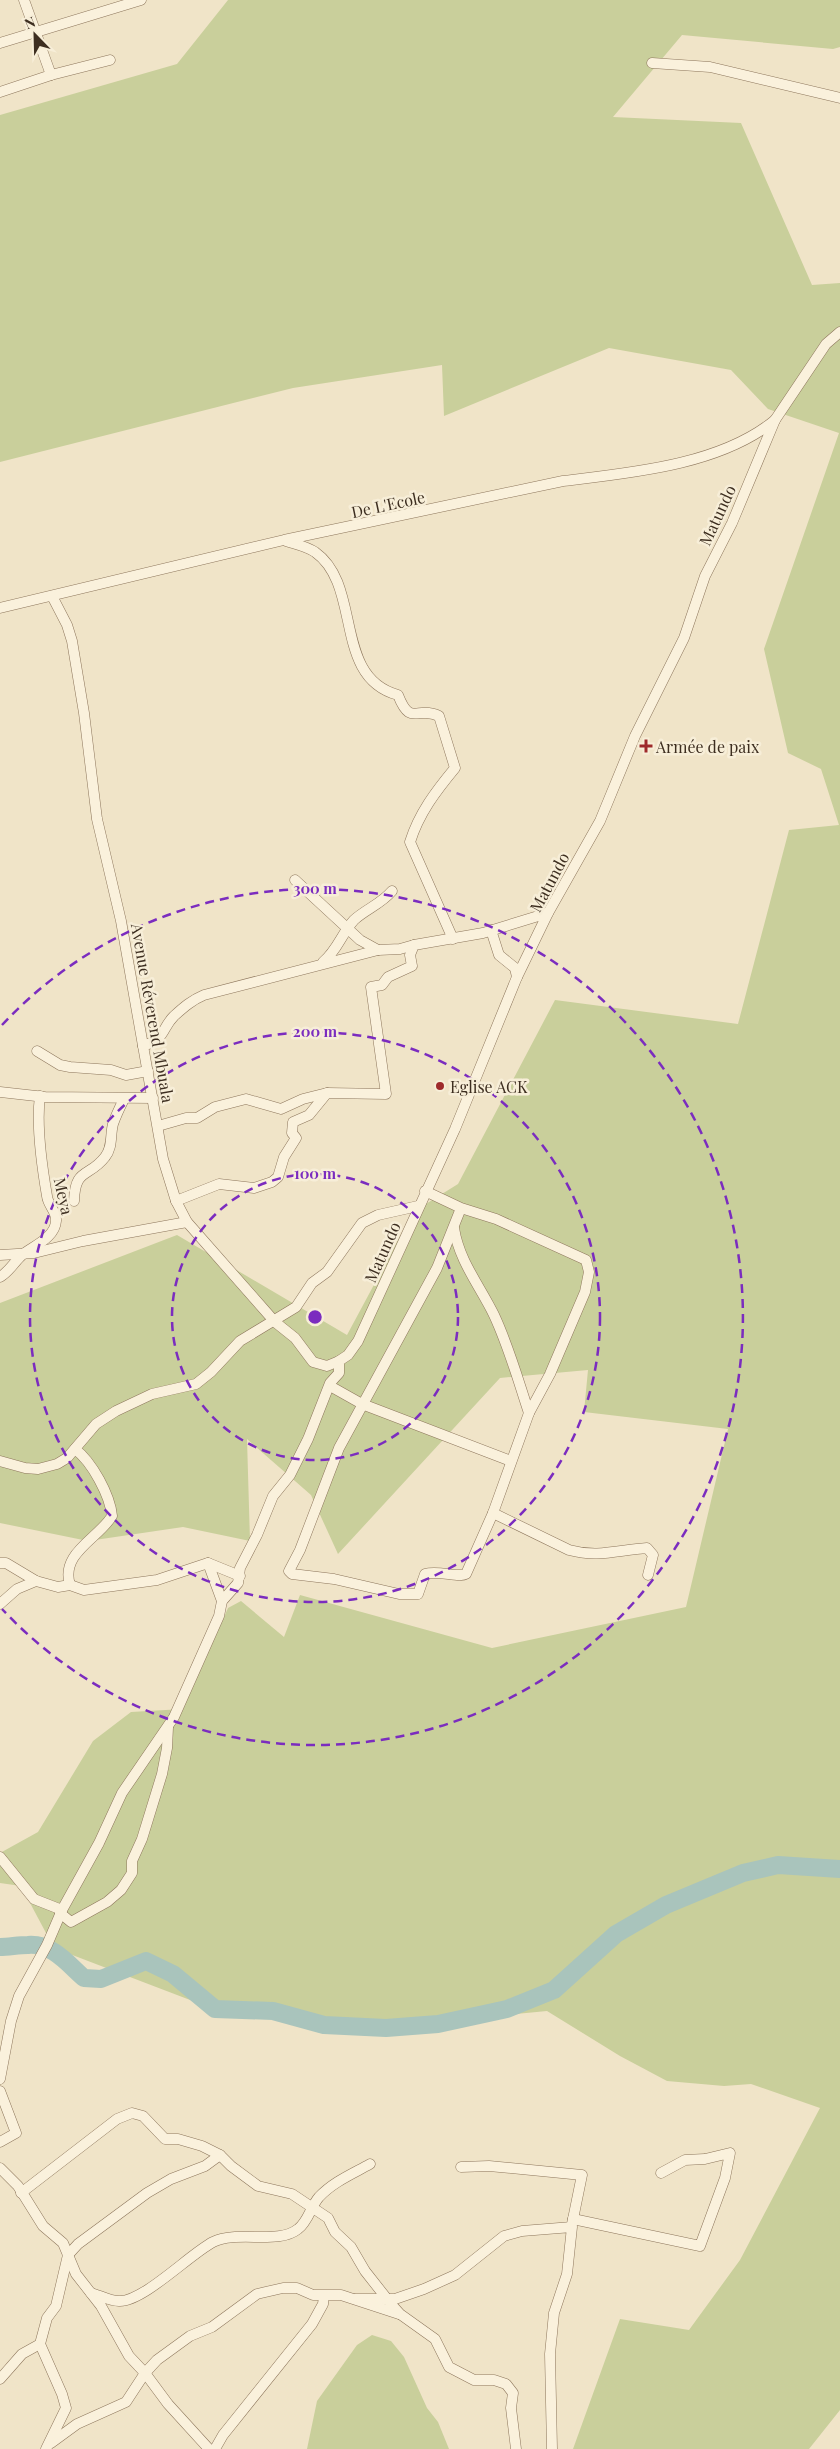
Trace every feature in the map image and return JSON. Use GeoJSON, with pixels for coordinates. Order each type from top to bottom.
{"type":"FeatureCollection","features":[{"type":"Feature","properties":{"kind":"street"},"geometry":{"type":"LineString","coordinates":[[24,0],[51,75]]}},
{"type":"Feature","properties":{"kind":"street"},"geometry":{"type":"LineString","coordinates":[[0,43],[141,0]]}},
{"type":"Feature","properties":{"kind":"street"},"geometry":{"type":"LineString","coordinates":[[0,92],[51,75],[110,60]]}},
{"type":"Feature","properties":{"kind":"street"},"geometry":{"type":"LineString","coordinates":[[652,64],[710,67],[840,98]]}},
{"type":"Feature","properties":{"kind":"street","name":"Matundo"},"geometry":{"type":"LineString","coordinates":[[222,1601],[238,1583],[240,1568],[257,1536],[273,1496],[290,1475],[308,1439],[330,1385],[339,1373],[339,1361],[348,1355],[358,1341],[418,1206],[455,1130],[518,977],[548,913],[600,821],[635,736],[684,638],[705,576],[732,523],[776,420],[794,389],[826,344],[840,332]]}},
{"type":"Feature","properties":{"kind":"street","name":"De L'Ecole"},"geometry":{"type":"LineString","coordinates":[[0,608],[284,540],[563,481],[609,476],[693,460],[740,442],[765,429],[776,420]]}},
{"type":"Feature","properties":{"kind":"street"},"geometry":{"type":"LineString","coordinates":[[284,540],[314,552],[330,567],[338,580],[352,639],[365,674],[381,688],[398,695],[404,710],[412,714],[430,712],[439,716],[455,768],[426,806],[416,824],[410,842],[453,939]]}},
{"type":"Feature","properties":{"kind":"street","name":"Avenue Réverend Mbuala"},"geometry":{"type":"LineString","coordinates":[[52,596],[67,625],[72,641],[84,713],[90,779],[97,819],[122,921],[165,1171],[176,1202],[187,1222],[275,1322],[294,1338],[313,1362],[319,1365],[330,1385]]}},
{"type":"Feature","properties":{"kind":"street"},"geometry":{"type":"LineString","coordinates":[[295,880],[360,940],[378,950]]}},
{"type":"Feature","properties":{"kind":"street"},"geometry":{"type":"LineString","coordinates":[[323,963],[331,956],[354,920],[384,901],[392,891]]}},
{"type":"Feature","properties":{"kind":"street"},"geometry":{"type":"LineString","coordinates":[[143,1046],[155,1042],[167,1029],[174,1016],[190,1001],[212,992],[378,950],[400,949],[453,939],[548,913]]}},
{"type":"Feature","properties":{"kind":"street"},"geometry":{"type":"LineString","coordinates":[[491,930],[499,955],[515,968],[518,977]]}},
{"type":"Feature","properties":{"kind":"street"},"geometry":{"type":"LineString","coordinates":[[158,1126],[186,1118],[197,1118],[215,1107],[229,1105],[246,1099],[281,1109],[311,1096],[327,1094],[386,1094],[371,986],[382,985],[388,977],[412,966],[410,956],[414,945]]}},
{"type":"Feature","properties":{"kind":"street"},"geometry":{"type":"LineString","coordinates":[[37,1051],[60,1064],[70,1067],[111,1070],[126,1075],[148,1071]]}},
{"type":"Feature","properties":{"kind":"street"},"geometry":{"type":"LineString","coordinates":[[0,1092],[40,1096],[124,1099],[153,1098]]}},
{"type":"Feature","properties":{"kind":"street"},"geometry":{"type":"LineString","coordinates":[[176,1202],[219,1184],[254,1188],[272,1182],[278,1177],[284,1158],[296,1138],[292,1134],[293,1122],[310,1115],[327,1094]]}},
{"type":"Feature","properties":{"kind":"street","name":"Meya"},"geometry":{"type":"LineString","coordinates":[[0,1276],[10,1270],[22,1255],[37,1247],[48,1236],[56,1221],[56,1213],[47,1198],[41,1155],[38,1110],[40,1096]]}},
{"type":"Feature","properties":{"kind":"street"},"geometry":{"type":"LineString","coordinates":[[74,1201],[75,1186],[80,1176],[105,1157],[108,1152],[113,1124],[124,1099]]}},
{"type":"Feature","properties":{"kind":"street"},"geometry":{"type":"LineString","coordinates":[[426,1191],[461,1208],[496,1219],[586,1260],[589,1272],[585,1292],[550,1374],[529,1413],[493,1513],[466,1574],[462,1576],[433,1572],[425,1574],[418,1594],[382,1591],[334,1578],[298,1576],[289,1571],[300,1550],[339,1448],[422,1297],[446,1248],[461,1208]]}},
{"type":"Feature","properties":{"kind":"street"},"geometry":{"type":"LineString","coordinates":[[0,1461],[25,1468],[47,1468],[67,1458],[96,1424],[116,1411],[152,1394],[196,1384],[211,1372],[240,1341],[296,1308],[312,1283],[327,1272],[362,1223],[378,1215],[418,1206]]}},
{"type":"Feature","properties":{"kind":"street"},"geometry":{"type":"LineString","coordinates":[[0,1255],[22,1255],[84,1241],[187,1222]]}},
{"type":"Feature","properties":{"kind":"street"},"geometry":{"type":"LineString","coordinates":[[454,1227],[456,1242],[464,1262],[493,1312],[504,1337],[529,1413]]}},
{"type":"Feature","properties":{"kind":"street"},"geometry":{"type":"LineString","coordinates":[[319,1365],[336,1364],[339,1361]]}},
{"type":"Feature","properties":{"kind":"street"},"geometry":{"type":"LineString","coordinates":[[330,1385],[362,1404],[511,1461]]}},
{"type":"Feature","properties":{"kind":"street"},"geometry":{"type":"LineString","coordinates":[[70,1585],[68,1570],[73,1558],[112,1516],[107,1498],[91,1465],[75,1450]]}},
{"type":"Feature","properties":{"kind":"street"},"geometry":{"type":"LineString","coordinates":[[493,1513],[569,1550],[582,1553],[599,1554],[647,1548],[653,1555],[648,1575]]}},
{"type":"Feature","properties":{"kind":"street"},"geometry":{"type":"LineString","coordinates":[[0,1563],[6,1563],[36,1581],[58,1587],[70,1585],[84,1590],[157,1580],[208,1564],[240,1576]]}},
{"type":"Feature","properties":{"kind":"street"},"geometry":{"type":"LineString","coordinates":[[0,2079],[11,2021],[19,1996],[45,1949],[61,1911],[99,1843],[122,1793],[174,1717],[219,1616],[222,1601],[208,1564]]}},
{"type":"Feature","properties":{"kind":"street"},"geometry":{"type":"LineString","coordinates":[[0,1604],[17,1589],[36,1581]]}},
{"type":"Feature","properties":{"kind":"street"},"geometry":{"type":"LineString","coordinates":[[0,1857],[34,1899],[61,1911],[71,1922],[82,1918],[108,1902],[121,1890],[132,1873],[132,1861],[142,1839],[162,1774],[167,1748],[168,1726]]}},
{"type":"Feature","properties":{"kind":"street"},"geometry":{"type":"LineString","coordinates":[[0,2091],[16,2133],[0,2142]]}},
{"type":"Feature","properties":{"kind":"street"},"geometry":{"type":"LineString","coordinates":[[21,2193],[117,2119],[132,2113],[143,2116],[165,2139],[193,2142],[220,2155],[231,2166],[258,2186],[292,2194],[328,2218],[335,2232],[351,2247],[365,2272],[400,2314],[435,2339],[448,2367],[474,2380],[494,2380],[506,2384],[513,2393],[511,2408],[516,2449]]}},
{"type":"Feature","properties":{"kind":"street"},"geometry":{"type":"LineString","coordinates":[[355,2299],[395,2299],[454,2276],[504,2236],[522,2231],[572,2223],[700,2246],[725,2178],[730,2154],[705,2159],[685,2160],[661,2173]]}},
{"type":"Feature","properties":{"kind":"street"},"geometry":{"type":"LineString","coordinates":[[51,2447],[66,2408],[62,2394],[40,2344],[48,2318],[59,2298],[68,2254],[94,2231],[147,2193],[171,2179],[205,2166],[220,2155]]}},
{"type":"Feature","properties":{"kind":"street"},"geometry":{"type":"LineString","coordinates":[[91,2293],[120,2301],[140,2294],[212,2243],[227,2237],[254,2238],[292,2232],[299,2229],[318,2198],[339,2180],[370,2164]]}},
{"type":"Feature","properties":{"kind":"street"},"geometry":{"type":"LineString","coordinates":[[461,2168],[489,2166],[582,2175],[572,2223],[567,2274],[554,2313],[550,2354],[552,2449]]}},
{"type":"Feature","properties":{"kind":"street"},"geometry":{"type":"LineString","coordinates":[[0,2168],[14,2180],[43,2226],[63,2242],[76,2274],[111,2322],[129,2356],[145,2373],[168,2404],[210,2449]]}},
{"type":"Feature","properties":{"kind":"street"},"geometry":{"type":"LineString","coordinates":[[51,2447],[77,2424],[126,2402],[145,2373],[157,2360],[190,2336],[212,2327],[257,2294],[282,2288],[297,2288],[313,2295],[336,2294],[400,2314]]}},
{"type":"Feature","properties":{"kind":"street"},"geometry":{"type":"LineString","coordinates":[[215,2449],[223,2435],[312,2324],[323,2304],[324,2296]]}},
{"type":"Feature","properties":{"kind":"street"},"geometry":{"type":"LineString","coordinates":[[0,2379],[22,2354],[40,2344]]}},
{"type":"Feature","properties":{"kind":"green space"},"geometry":{"type":"Polygon","coordinates":[[[228,0],[840,0],[840,47],[833,49],[682,35],[613,117],[741,123],[812,285],[840,283],[840,2410],[809,2449],[573,2449],[620,2319],[689,2330],[740,2260],[820,2108],[751,2084],[724,2086],[667,2081],[620,2056],[547,2011],[403,2025],[232,2016],[54,1948],[21,1886],[0,1883],[0,1853],[38,1832],[93,1741],[131,1712],[183,1709],[228,1608],[241,1601],[284,1637],[300,1595],[492,1648],[686,1607],[728,1429],[584,1412],[588,1370],[500,1378],[338,1554],[311,1495],[247,1439],[250,1541],[183,1527],[88,1541],[0,1523],[0,1303],[177,1235],[347,1335],[413,1212],[458,1184],[555,1000],[738,1024],[789,830],[839,825],[821,769],[788,753],[764,649],[839,433],[768,409],[731,370],[609,348],[444,416],[442,365],[293,388],[0,462],[0,115],[177,64],[228,0]]]}},
{"type":"Feature","properties":{"kind":"green space"},"geometry":{"type":"Polygon","coordinates":[[[372,2335],[391,2341],[404,2357],[427,2408],[438,2422],[449,2449],[307,2449],[317,2401],[357,2345],[372,2335]]]}},
{"type":"Feature","properties":{"kind":"waterway"},"geometry":{"type":"LineString","coordinates":[[0,1947],[28,1945],[45,1947],[66,1961],[84,1978],[101,1979],[146,1961],[173,1974],[215,2009],[273,2011],[324,2025],[386,2028],[438,2024],[507,2009],[554,1990],[616,1934],[666,1905],[743,1873],[778,1865],[840,1869]]}},
{"type":"Feature","properties":{"kind":"place","name":"Armée de paix"},"geometry":{"type":"Point","coordinates":[646,746]}},
{"type":"Feature","properties":{"kind":"place","name":"Eglise ACK"},"geometry":{"type":"Point","coordinates":[440,1086]}}]}
